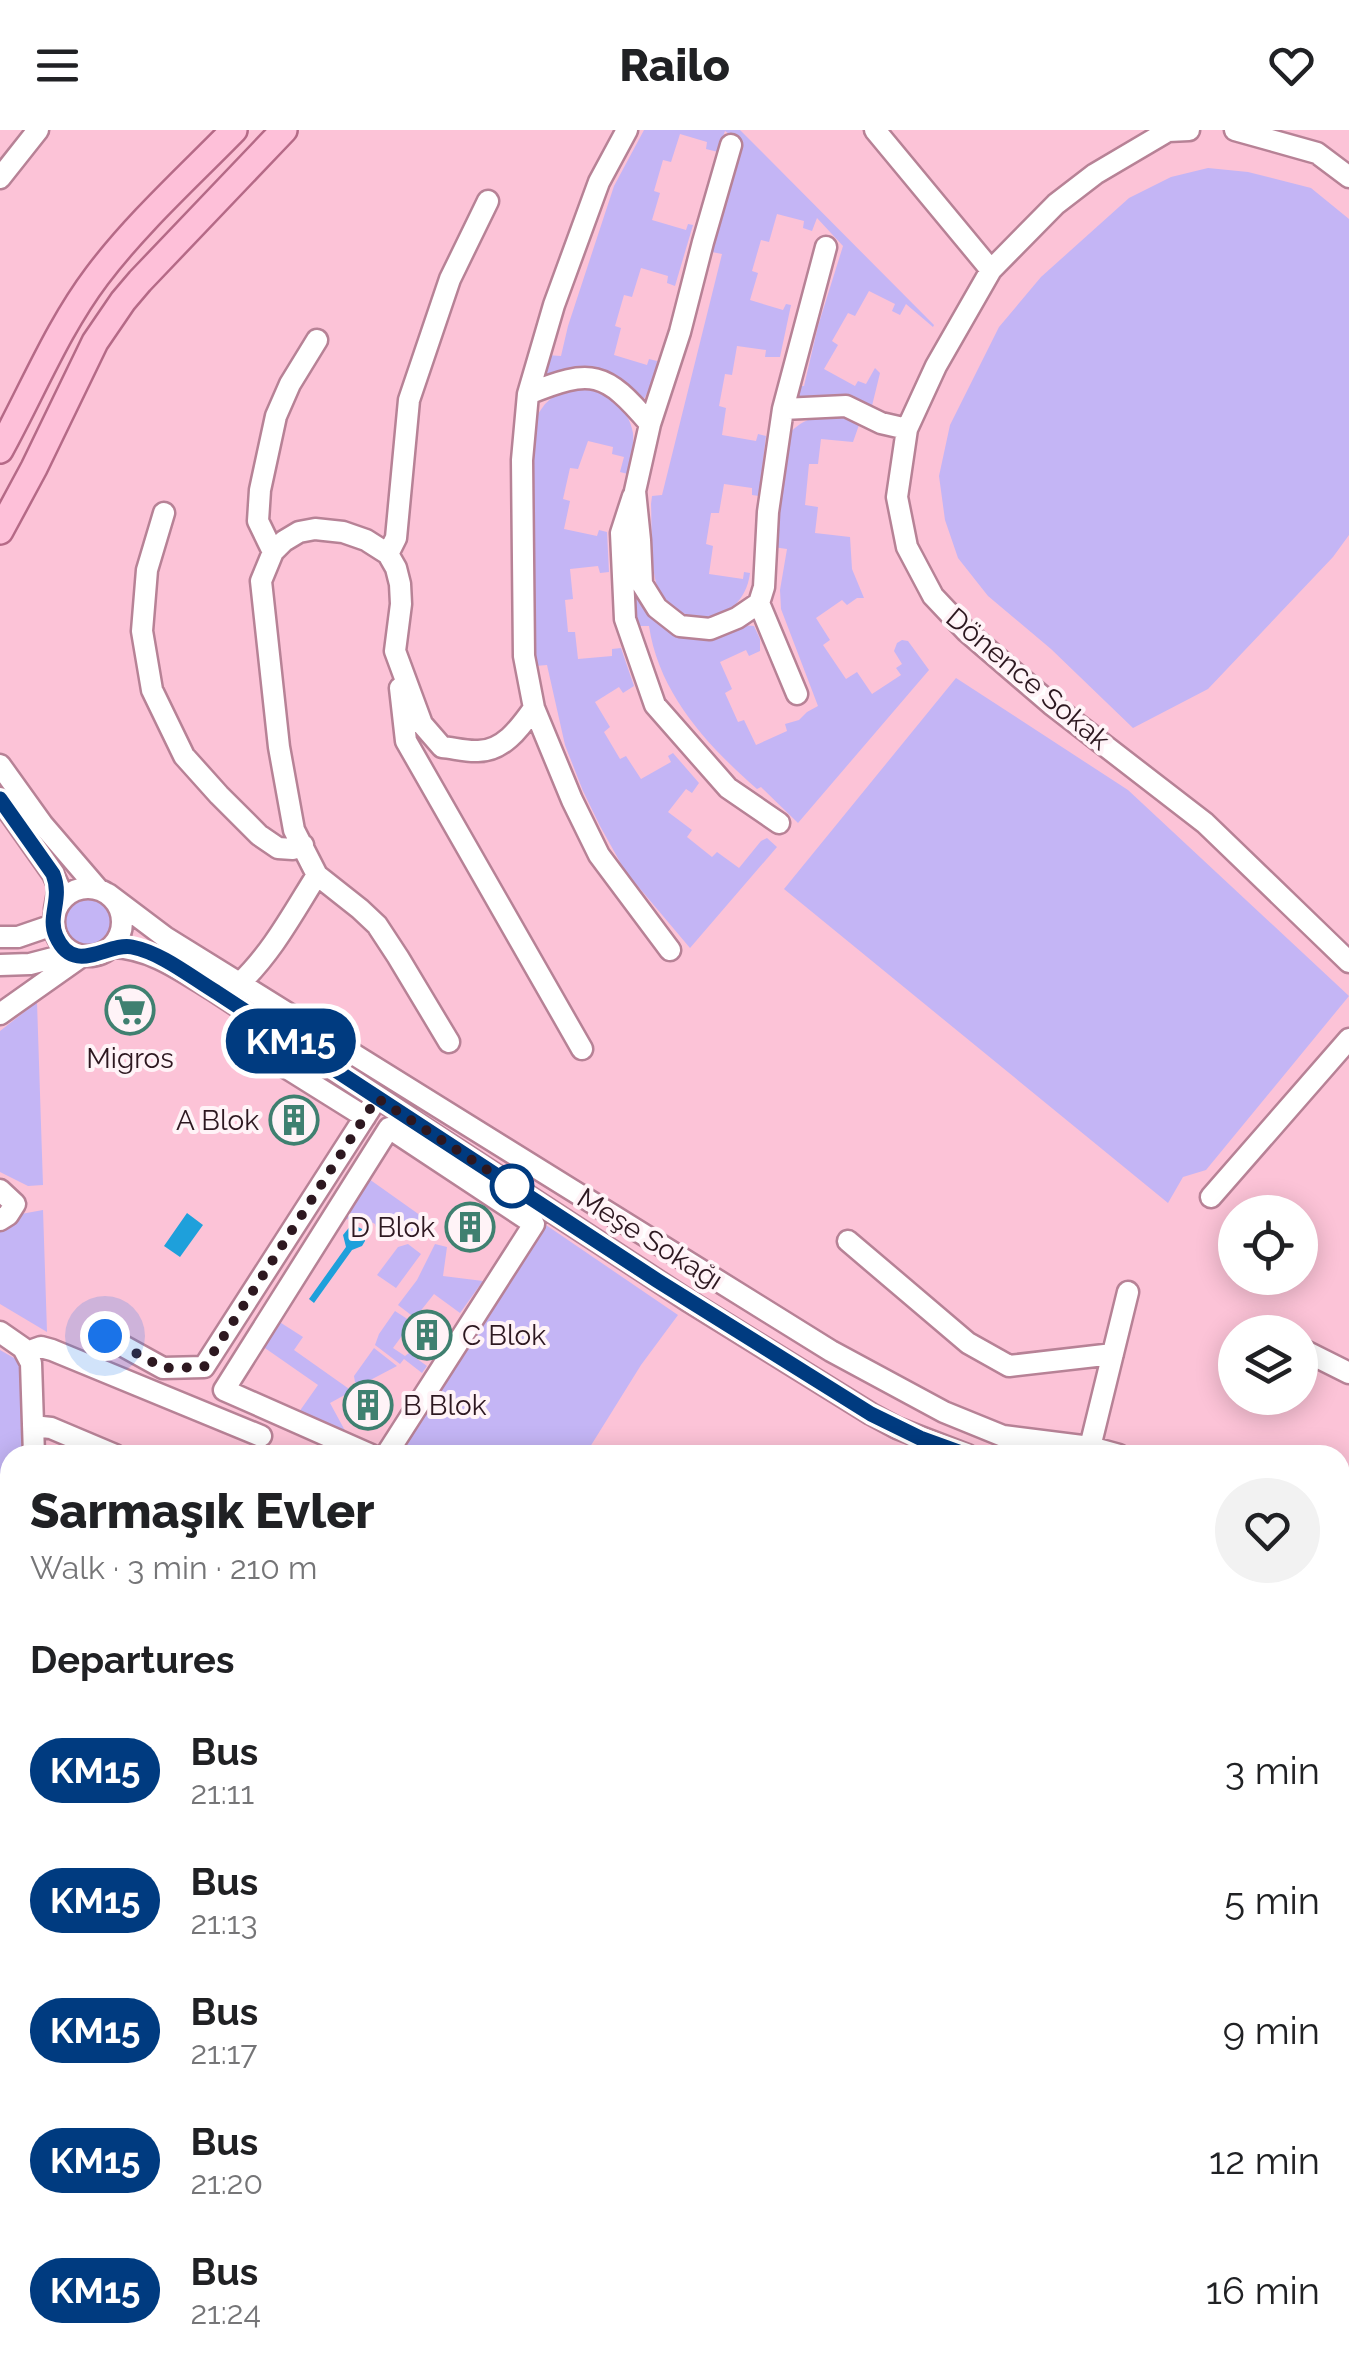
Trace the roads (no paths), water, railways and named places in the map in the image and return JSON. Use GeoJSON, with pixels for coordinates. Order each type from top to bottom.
{"type":"FeatureCollection","features":[{"type":"Feature","properties":{"kind":"main road"},"geometry":{"type":"LineString","coordinates":[[0,450],[61,332],[96,276],[234,130]]}},
{"type":"Feature","properties":{"kind":"main road"},"geometry":{"type":"LineString","coordinates":[[0,530],[106,322],[284,130]]}},
{"type":"Feature","properties":{"kind":"street"},"geometry":{"type":"LineString","coordinates":[[0,178],[38,130]]}},
{"type":"Feature","properties":{"kind":"street"},"geometry":{"type":"LineString","coordinates":[[627,130],[599,182],[554,305],[528,394],[522,460],[524,656],[534,708],[599,855],[670,950]]}},
{"type":"Feature","properties":{"kind":"street"},"geometry":{"type":"LineString","coordinates":[[875,130],[991,270]]}},
{"type":"Feature","properties":{"kind":"street","name":"Dönence Sokak"},"geometry":{"type":"LineString","coordinates":[[1174,130],[1095,174],[1056,204],[991,270],[936,366],[907,429],[897,497],[907,547],[933,596],[966,631],[1051,704],[1205,823],[1349,962]]}},
{"type":"Feature","properties":{"kind":"street"},"geometry":{"type":"LineString","coordinates":[[1235,130],[1317,152],[1349,177]]}},
{"type":"Feature","properties":{"kind":"street"},"geometry":{"type":"LineString","coordinates":[[731,145],[621,533],[625,620],[656,705],[728,788],[779,823]]}},
{"type":"Feature","properties":{"kind":"street"},"geometry":{"type":"LineString","coordinates":[[388,554],[396,538],[408,400],[450,278],[488,200]]}},
{"type":"Feature","properties":{"kind":"street"},"geometry":{"type":"LineString","coordinates":[[797,694],[759,604],[782,409],[826,247]]}},
{"type":"Feature","properties":{"kind":"street"},"geometry":{"type":"LineString","coordinates":[[272,552],[258,521],[260,490],[276,416],[317,340]]}},
{"type":"Feature","properties":{"kind":"street"},"geometry":{"type":"LineString","coordinates":[[528,394],[572,378],[591,377],[609,383],[626,396],[650,424]]}},
{"type":"Feature","properties":{"kind":"street"},"geometry":{"type":"LineString","coordinates":[[782,409],[846,406],[881,424],[907,429]]}},
{"type":"Feature","properties":{"kind":"street"},"geometry":{"type":"LineString","coordinates":[[634,492],[642,584],[657,608],[680,626],[710,629],[759,604]]}},
{"type":"Feature","properties":{"kind":"street"},"geometry":{"type":"LineString","coordinates":[[164,513],[147,570],[142,632],[152,690],[184,756],[218,795],[278,848],[303,845]]}},
{"type":"Feature","properties":{"kind":"street"},"geometry":{"type":"LineString","coordinates":[[449,1042],[377,926],[317,875],[294,830],[261,581],[272,552],[299,532],[343,532],[366,540],[388,554],[396,568],[402,604],[395,651],[406,741],[582,1049]]}},
{"type":"Feature","properties":{"kind":"street"},"geometry":{"type":"LineString","coordinates":[[395,651],[422,724],[442,747],[479,752],[498,747],[520,729],[534,708]]}},
{"type":"Feature","properties":{"kind":"street","name":"Meşe Sokağı"},"geometry":{"type":"LineString","coordinates":[[0,764],[67,856],[103,892],[239,984],[771,1314],[895,1386],[944,1412],[1003,1436],[1074,1445]]}},
{"type":"Feature","properties":{"kind":"street"},"geometry":{"type":"LineString","coordinates":[[0,799],[53,874],[58,887],[56,936],[62,946],[77,955]]}},
{"type":"Feature","properties":{"kind":"street"},"geometry":{"type":"LineString","coordinates":[[239,984],[267,953],[317,875]]}},
{"type":"Feature","properties":{"kind":"street"},"geometry":{"type":"LineString","coordinates":[[0,936],[18,937],[54,919],[66,895],[87,887],[103,892],[116,902],[121,913],[119,937],[103,953],[0,965]]}},
{"type":"Feature","properties":{"kind":"street","name":"Meşe Sokağı"},"geometry":{"type":"LineString","coordinates":[[112,947],[133,947],[170,964],[377,1098],[476,1175],[871,1414],[941,1445]]}},
{"type":"Feature","properties":{"kind":"street"},"geometry":{"type":"LineString","coordinates":[[0,1014],[77,955]]}},
{"type":"Feature","properties":{"kind":"street"},"geometry":{"type":"LineString","coordinates":[[0,1027],[27,995]]}},
{"type":"Feature","properties":{"kind":"street"},"geometry":{"type":"LineString","coordinates":[[1211,1197],[1349,1038]]}},
{"type":"Feature","properties":{"kind":"street"},"geometry":{"type":"LineString","coordinates":[[277,1062],[365,1117]]}},
{"type":"Feature","properties":{"kind":"street"},"geometry":{"type":"LineString","coordinates":[[105,1336],[163,1368],[204,1367],[377,1098]]}},
{"type":"Feature","properties":{"kind":"street"},"geometry":{"type":"LineString","coordinates":[[348,1445],[224,1390],[389,1128],[476,1175],[534,1224],[392,1445]]}},
{"type":"Feature","properties":{"kind":"street"},"geometry":{"type":"LineString","coordinates":[[0,1190],[15,1204],[8,1216],[0,1220]]}},
{"type":"Feature","properties":{"kind":"street"},"geometry":{"type":"LineString","coordinates":[[848,1241],[968,1343],[1009,1366],[1113,1354]]}},
{"type":"Feature","properties":{"kind":"street"},"geometry":{"type":"LineString","coordinates":[[1090,1445],[1128,1292]]}},
{"type":"Feature","properties":{"kind":"street"},"geometry":{"type":"LineString","coordinates":[[0,1332],[26,1352],[32,1364],[34,1445]]}},
{"type":"Feature","properties":{"kind":"street"},"geometry":{"type":"LineString","coordinates":[[26,1352],[41,1347],[52,1350],[260,1436]]}},
{"type":"Feature","properties":{"kind":"street"},"geometry":{"type":"LineString","coordinates":[[1318,1357],[1349,1372]]}},
{"type":"Feature","properties":{"kind":"street"},"geometry":{"type":"LineString","coordinates":[[33,1426],[51,1428],[91,1445]]}},
{"type":"Feature","properties":{"kind":"water"},"geometry":{"type":"Polygon","coordinates":[[[187,1213],[203,1225],[180,1257],[164,1246],[187,1213]]]}},
{"type":"Feature","properties":{"kind":"water"},"geometry":{"type":"Polygon","coordinates":[[[352,1224],[362,1229],[365,1241],[352,1250],[314,1303],[309,1299],[346,1247],[343,1235],[352,1224]]]}},
{"type":"Feature","properties":{"kind":"place","name":"Migros"},"geometry":{"type":"Point","coordinates":[130,1010]}},
{"type":"Feature","properties":{"kind":"place","name":"A Blok"},"geometry":{"type":"Point","coordinates":[294,1120]}},
{"type":"Feature","properties":{"kind":"place","name":"D Blok"},"geometry":{"type":"Point","coordinates":[470,1227]}},
{"type":"Feature","properties":{"kind":"place","name":"C Blok"},"geometry":{"type":"Point","coordinates":[427,1335]}},
{"type":"Feature","properties":{"kind":"place","name":"B Blok"},"geometry":{"type":"Point","coordinates":[368,1405]}}]}
